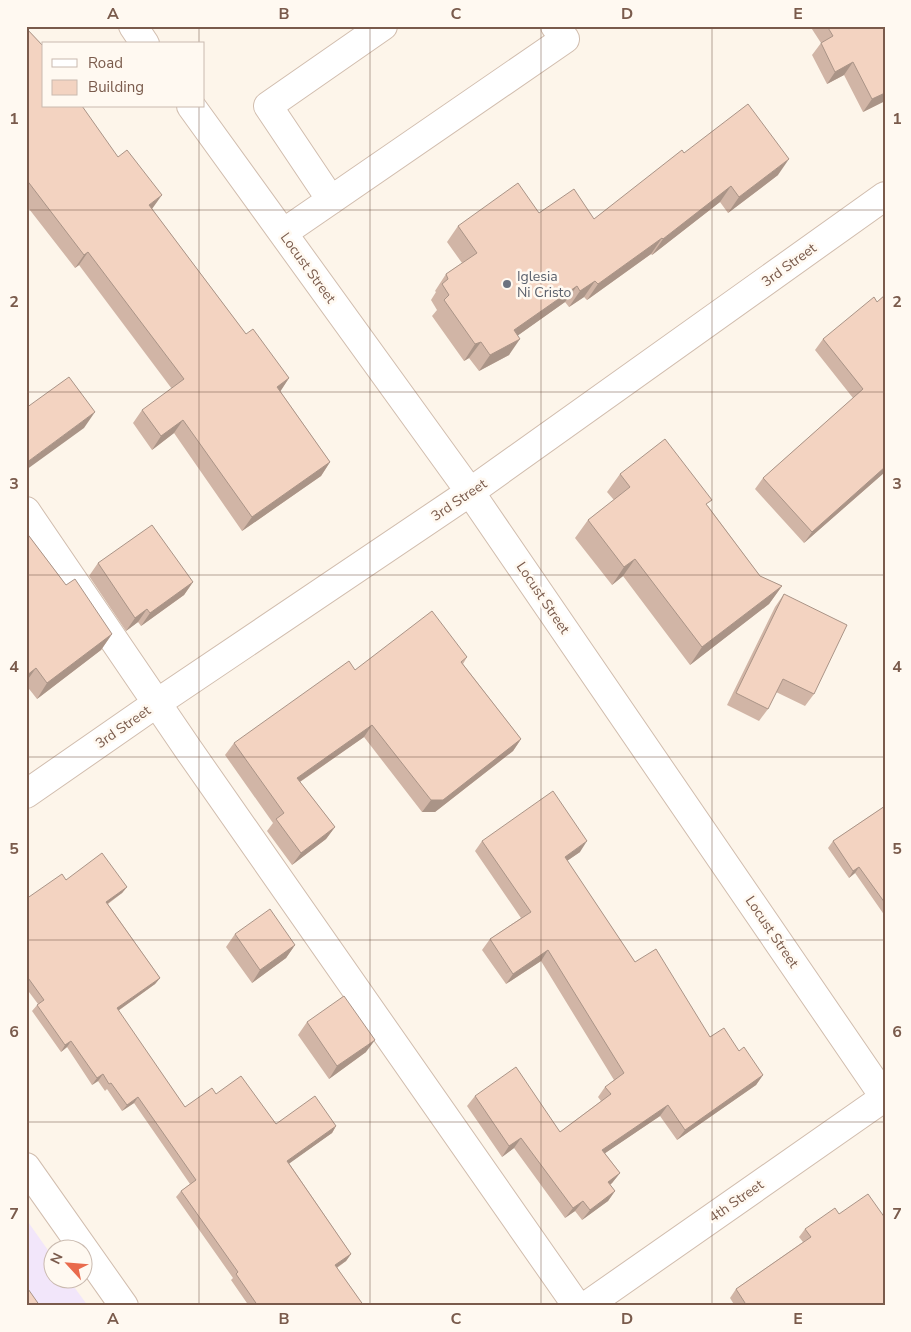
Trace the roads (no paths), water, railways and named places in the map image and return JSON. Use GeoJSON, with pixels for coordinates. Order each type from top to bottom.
{"type":"FeatureCollection","features":[{"type":"Feature","properties":{"kind":"street"},"geometry":{"type":"LineString","coordinates":[[133,26],[145,42]]}},
{"type":"Feature","properties":{"kind":"street"},"geometry":{"type":"LineString","coordinates":[[331,200],[268,106],[383,26]]}},
{"type":"Feature","properties":{"kind":"street"},"geometry":{"type":"LineString","coordinates":[[283,233],[565,39],[555,26]]}},
{"type":"Feature","properties":{"kind":"street","name":"Locust Street"},"geometry":{"type":"LineString","coordinates":[[192,108],[470,492],[885,1097]]}},
{"type":"Feature","properties":{"kind":"street","name":"3rd Street"},"geometry":{"type":"LineString","coordinates":[[26,794],[157,703],[470,492],[885,196]]}},
{"type":"Feature","properties":{"kind":"street"},"geometry":{"type":"LineString","coordinates":[[26,511],[157,703],[577,1306]]}},
{"type":"Feature","properties":{"kind":"street","name":"4th Street"},"geometry":{"type":"LineString","coordinates":[[586,1306],[885,1097]]}},
{"type":"Feature","properties":{"kind":"street"},"geometry":{"type":"LineString","coordinates":[[26,1167],[124,1306]]}},
{"type":"Feature","properties":{"kind":"place","name":"Iglesia Ni Cristo"},"geometry":{"type":"Point","coordinates":[507,284]}}]}
